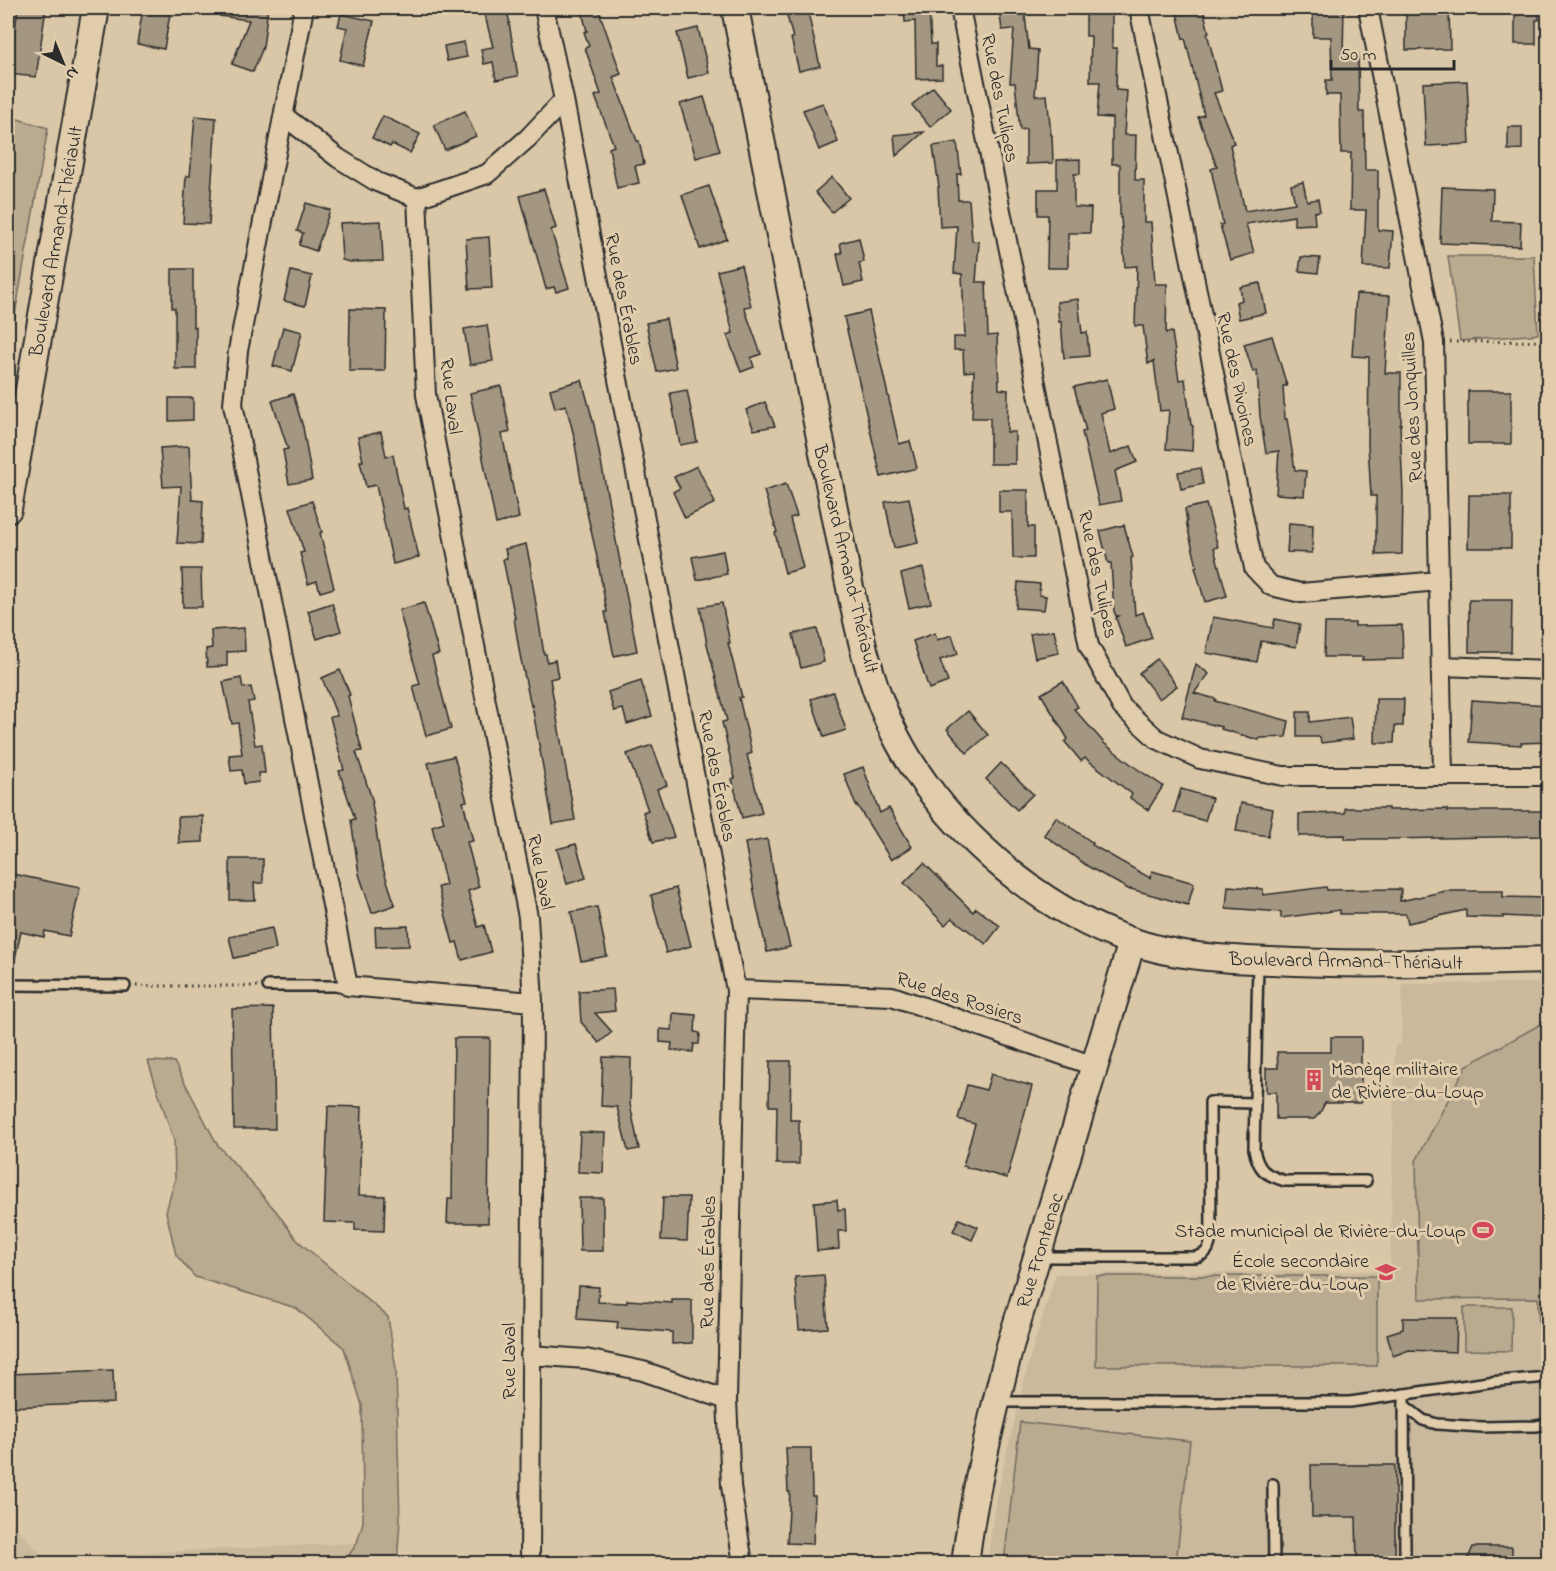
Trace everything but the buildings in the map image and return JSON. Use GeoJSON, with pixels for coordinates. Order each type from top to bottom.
{"type":"FeatureCollection","features":[{"type":"Feature","properties":{"kind":"street","name":"Boulevard Armand-Thériault"},"geometry":{"type":"LineString","coordinates":[[8,509],[96,8]]}},
{"type":"Feature","properties":{"kind":"street"},"geometry":{"type":"LineString","coordinates":[[304,8],[238,351],[233,404],[348,986],[533,1002]]}},
{"type":"Feature","properties":{"kind":"street","name":"Rue des Érables"},"geometry":{"type":"LineString","coordinates":[[544,8],[564,100],[736,990],[727,1400],[732,1486],[743,1563]]}},
{"type":"Feature","properties":{"kind":"street","name":"Boulevard Armand-Thériault"},"geometry":{"type":"LineString","coordinates":[[735,8],[860,632],[875,686],[888,720],[910,761],[933,794],[966,832],[1015,876],[1048,900],[1132,942],[1187,954],[1219,958],[1326,964],[1548,960]]}},
{"type":"Feature","properties":{"kind":"street","name":"Rue des Tulipes"},"geometry":{"type":"LineString","coordinates":[[960,8],[1089,646],[1122,707],[1157,739],[1200,759],[1283,776],[1548,776]]}},
{"type":"Feature","properties":{"kind":"street","name":"Rue des Pivoines"},"geometry":{"type":"LineString","coordinates":[[1139,8],[1254,568],[1271,586],[1301,593],[1439,581]]}},
{"type":"Feature","properties":{"kind":"street","name":"Rue des Jonquilles"},"geometry":{"type":"LineString","coordinates":[[1368,8],[1434,342],[1443,775]]}},
{"type":"Feature","properties":{"kind":"street"},"geometry":{"type":"LineString","coordinates":[[284,116],[338,158],[376,182],[417,198],[487,174],[528,138],[564,100]]}},
{"type":"Feature","properties":{"kind":"street","name":"Rue Laval"},"geometry":{"type":"LineString","coordinates":[[417,198],[426,395],[528,917],[533,1002],[530,1563]]}},
{"type":"Feature","properties":{"kind":"street"},"geometry":{"type":"LineString","coordinates":[[1441,666],[1548,670]]}},
{"type":"Feature","properties":{"kind":"street","name":"Rue Frontenac"},"geometry":{"type":"LineString","coordinates":[[965,1563],[981,1470],[1010,1346],[1132,942]]}},
{"type":"Feature","properties":{"kind":"street","name":"Rue des Rosiers"},"geometry":{"type":"LineString","coordinates":[[736,990],[892,996],[1094,1066]]}},
{"type":"Feature","properties":{"kind":"street"},"geometry":{"type":"LineString","coordinates":[[530,1355],[586,1359],[643,1371],[727,1400]]}},
{"type":"Feature","properties":{"kind":"lane"},"geometry":{"type":"LineString","coordinates":[[1258,961],[1254,1149],[1256,1160],[1263,1171],[1273,1178],[1285,1181],[1366,1181]]}},
{"type":"Feature","properties":{"kind":"lane"},"geometry":{"type":"LineString","coordinates":[[8,985],[125,987]]}},
{"type":"Feature","properties":{"kind":"lane"},"geometry":{"type":"LineString","coordinates":[[268,986],[348,986]]}},
{"type":"Feature","properties":{"kind":"lane"},"geometry":{"type":"LineString","coordinates":[[1037,1257],[1203,1256],[1210,1245],[1211,1236],[1210,1102],[1255,1103]]}},
{"type":"Feature","properties":{"kind":"lane"},"geometry":{"type":"LineString","coordinates":[[996,1402],[1350,1402],[1489,1382],[1548,1377]]}},
{"type":"Feature","properties":{"kind":"lane"},"geometry":{"type":"LineString","coordinates":[[1404,1394],[1405,1555]]}},
{"type":"Feature","properties":{"kind":"lane"},"geometry":{"type":"LineString","coordinates":[[1404,1405],[1423,1420],[1437,1424],[1482,1427],[1548,1424]]}},
{"type":"Feature","properties":{"kind":"lane"},"geometry":{"type":"LineString","coordinates":[[1273,1484],[1274,1563]]}},
{"type":"Feature","properties":{"kind":"path"},"geometry":{"type":"LineString","coordinates":[[1434,342],[1548,341]]}},
{"type":"Feature","properties":{"kind":"path"},"geometry":{"type":"LineString","coordinates":[[125,987],[268,986]]}},
{"type":"Feature","properties":{"kind":"shaded area"},"geometry":{"type":"Polygon","coordinates":[[[8,116],[48,128],[8,354],[8,116]]]}},
{"type":"Feature","properties":{"kind":"shaded area"},"geometry":{"type":"Polygon","coordinates":[[[1448,256],[1534,256],[1538,334],[1460,341],[1448,256]]]}},
{"type":"Feature","properties":{"kind":"shaded area","name":"École secondaire de Rivière-du-Loup"},"geometry":{"type":"Polygon","coordinates":[[[1548,983],[1548,1563],[987,1564],[994,1511],[1008,1447],[1031,1354],[1056,1274],[1390,1271],[1395,1045],[1401,1045],[1402,984],[1548,983]]]}},
{"type":"Feature","properties":{"kind":"shaded area","name":"Stade municipal de Rivière-du-Loup"},"geometry":{"type":"Polygon","coordinates":[[[1548,1020],[1548,1328],[1539,1328],[1538,1298],[1419,1299],[1416,1161],[1466,1066],[1548,1020]]]}},
{"type":"Feature","properties":{"kind":"shaded area"},"geometry":{"type":"Polygon","coordinates":[[[148,1061],[174,1062],[217,1144],[276,1211],[297,1240],[388,1317],[396,1369],[400,1522],[397,1563],[344,1563],[357,1543],[363,1522],[362,1405],[344,1348],[296,1308],[195,1277],[176,1255],[166,1212],[175,1179],[174,1141],[148,1061]]]}},
{"type":"Feature","properties":{"kind":"shaded area"},"geometry":{"type":"Polygon","coordinates":[[[1097,1276],[1377,1276],[1377,1366],[1096,1366],[1097,1276]]]}},
{"type":"Feature","properties":{"kind":"shaded area"},"geometry":{"type":"Polygon","coordinates":[[[1464,1307],[1512,1307],[1511,1351],[1464,1350],[1464,1307]]]}},
{"type":"Feature","properties":{"kind":"shaded area"},"geometry":{"type":"Polygon","coordinates":[[[1020,1422],[1190,1441],[1176,1563],[1004,1563],[1020,1422]]]}},
{"type":"Feature","properties":{"kind":"shaded area"},"geometry":{"type":"Polygon","coordinates":[[[8,1518],[44,1557],[357,1543],[344,1563],[8,1563],[8,1518]]]}},
{"type":"Feature","properties":{"kind":"place","name":"Manège militaire de Rivière-du-Loup"},"geometry":{"type":"Point","coordinates":[1314,1080]}},
{"type":"Feature","properties":{"kind":"place","name":"Stade municipal de Rivière-du-Loup"},"geometry":{"type":"Point","coordinates":[1483,1230]}},
{"type":"Feature","properties":{"kind":"place","name":"École secondaire de Rivière-du-Loup"},"geometry":{"type":"Point","coordinates":[1386,1272]}}]}
